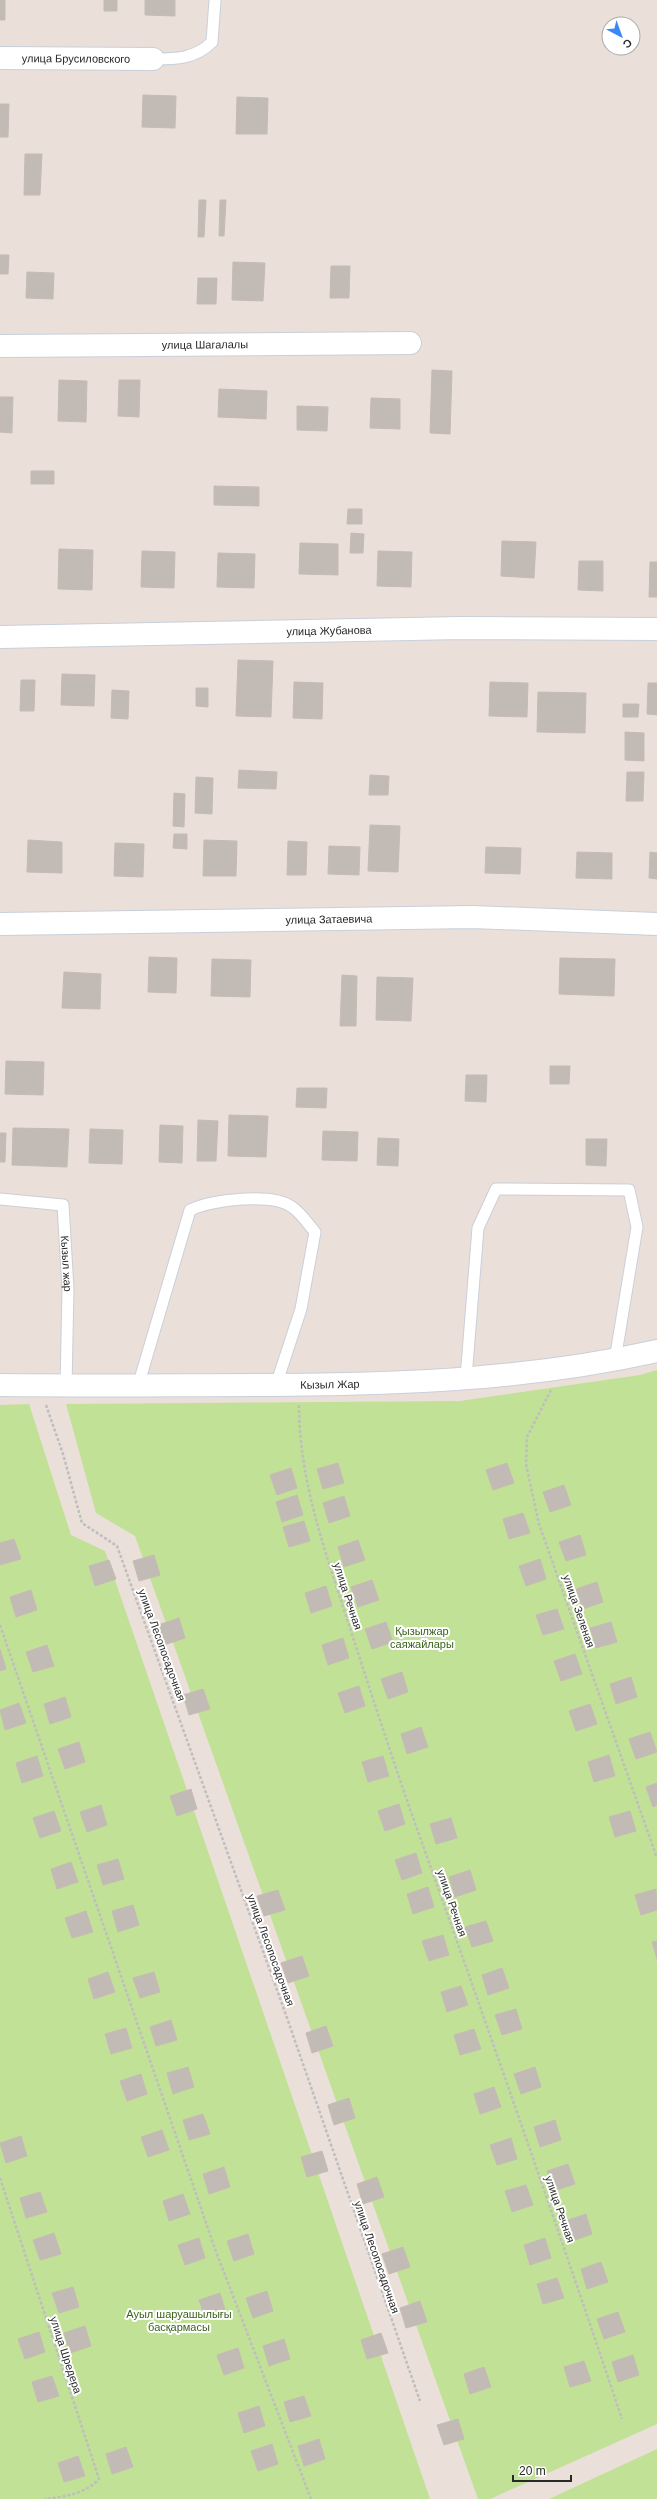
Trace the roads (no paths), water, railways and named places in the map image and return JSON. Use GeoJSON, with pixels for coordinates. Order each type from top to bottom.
{"type":"FeatureCollection","features":[{"type":"Feature","properties":{"kind":"street","name":"улица Брусиловского"},"geometry":{"type":"LineString","coordinates":[[0,58],[153,59]]}},
{"type":"Feature","properties":{"kind":"street","name":"улица Шагалалы"},"geometry":{"type":"LineString","coordinates":[[0,346],[410,343]]}},
{"type":"Feature","properties":{"kind":"street","name":"улица Жубанова"},"geometry":{"type":"LineString","coordinates":[[0,638],[462,628],[657,629]]}},
{"type":"Feature","properties":{"kind":"street","name":"улица Затаевича"},"geometry":{"type":"LineString","coordinates":[[0,924],[473,917],[657,924]]}},
{"type":"Feature","properties":{"kind":"street","name":"Кызыл Жар"},"geometry":{"type":"LineString","coordinates":[[0,1385],[299,1385],[466,1378],[559,1369],[615,1360],[657,1351]]}},
{"type":"Feature","properties":{"kind":"lane"},"geometry":{"type":"LineString","coordinates":[[153,59],[183,59],[205,50],[212,42],[215,0]]}},
{"type":"Feature","properties":{"kind":"lane"},"geometry":{"type":"LineString","coordinates":[[466,1378],[478,1228],[496,1189],[629,1190],[637,1227],[615,1360]]}},
{"type":"Feature","properties":{"kind":"lane"},"geometry":{"type":"LineString","coordinates":[[138,1386],[190,1210],[203,1204],[266,1198],[292,1206],[315,1232],[301,1309],[276,1385]]}},
{"type":"Feature","properties":{"kind":"lane","name":"Кызыл жар"},"geometry":{"type":"LineString","coordinates":[[0,1200],[63,1204],[68,1289],[66,1386]]}},
{"type":"Feature","properties":{"kind":"park label","name":"Қызылжар саяжайлары"},"geometry":{"type":"Point","coordinates":[422,1637]}},
{"type":"Feature","properties":{"kind":"park label","name":"Ауыл шаруашылығы басқармасы"},"geometry":{"type":"Point","coordinates":[179,2320]}}]}
